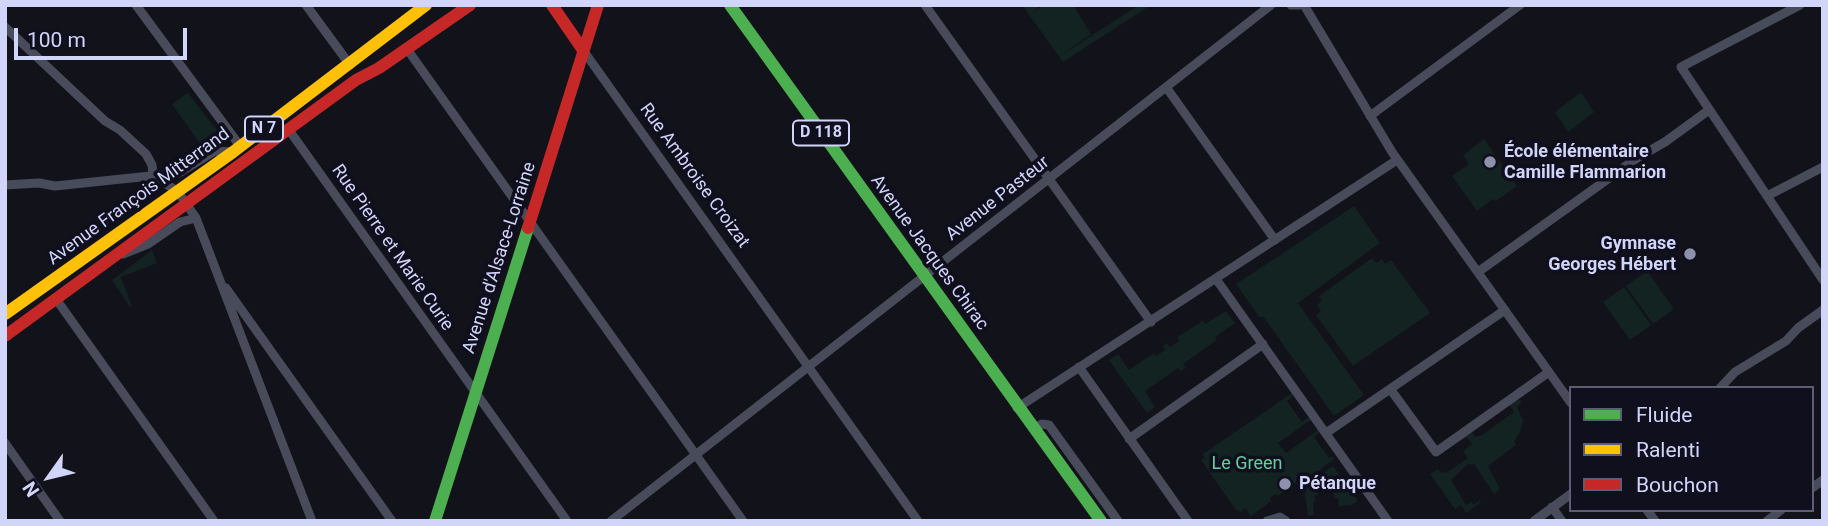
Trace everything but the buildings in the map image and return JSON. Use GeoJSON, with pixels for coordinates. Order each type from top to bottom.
{"type":"FeatureCollection","features":[{"type":"Feature","properties":{"kind":"main road","name":"Avenue François Mitterrand"},"geometry":{"type":"LineString","coordinates":[[5,314],[237,149],[426,5]]}},
{"type":"Feature","properties":{"kind":"main road","name":"N 7"},"geometry":{"type":"LineString","coordinates":[[5,336],[356,80],[379,68],[470,5]]}},
{"type":"Feature","properties":{"kind":"main road","name":"Rue Ambroise Croizat"},"geometry":{"type":"LineString","coordinates":[[552,5],[583,50]]}},
{"type":"Feature","properties":{"kind":"main road","name":"Avenue d'Alsace-Lorraine"},"geometry":{"type":"LineString","coordinates":[[435,521],[598,5]]}},
{"type":"Feature","properties":{"kind":"main road","name":"Avenue Jacques Chirac"},"geometry":{"type":"LineString","coordinates":[[730,5],[1017,408],[1101,521]]}},
{"type":"Feature","properties":{"kind":"street"},"geometry":{"type":"LineString","coordinates":[[5,185],[39,183],[55,186],[157,177],[179,173],[215,151],[237,149],[136,5]]}},
{"type":"Feature","properties":{"kind":"street"},"geometry":{"type":"LineString","coordinates":[[306,5],[350,65]]}},
{"type":"Feature","properties":{"kind":"street"},"geometry":{"type":"LineString","coordinates":[[925,5],[1151,322]]}},
{"type":"Feature","properties":{"kind":"street","name":"Avenue Pasteur"},"geometry":{"type":"LineString","coordinates":[[611,521],[1271,5]]}},
{"type":"Feature","properties":{"kind":"street"},"geometry":{"type":"LineString","coordinates":[[1291,5],[1301,5],[1397,160],[1569,400]]}},
{"type":"Feature","properties":{"kind":"street"},"geometry":{"type":"LineString","coordinates":[[1370,116],[1520,5]]}},
{"type":"Feature","properties":{"kind":"street"},"geometry":{"type":"LineString","coordinates":[[1800,5],[1681,67],[1823,279]]}},
{"type":"Feature","properties":{"kind":"street"},"geometry":{"type":"LineString","coordinates":[[7,32],[105,121],[120,130],[146,154],[157,177],[178,192],[196,218],[312,521]]}},
{"type":"Feature","properties":{"kind":"street"},"geometry":{"type":"LineString","coordinates":[[407,49],[743,521]]}},
{"type":"Feature","properties":{"kind":"street","name":"Rue Ambroise Croizat"},"geometry":{"type":"LineString","coordinates":[[583,50],[918,521]]}},
{"type":"Feature","properties":{"kind":"street"},"geometry":{"type":"LineString","coordinates":[[1166,87],[1275,240]]}},
{"type":"Feature","properties":{"kind":"street"},"geometry":{"type":"LineString","coordinates":[[1478,272],[1709,110]]}},
{"type":"Feature","properties":{"kind":"street","name":"Rue Pierre et Marie Curie"},"geometry":{"type":"LineString","coordinates":[[289,130],[567,521]]}},
{"type":"Feature","properties":{"kind":"street"},"geometry":{"type":"LineString","coordinates":[[1017,408],[1397,160]]}},
{"type":"Feature","properties":{"kind":"street"},"geometry":{"type":"LineString","coordinates":[[1767,196],[1823,167]]}},
{"type":"Feature","properties":{"kind":"street"},"geometry":{"type":"LineString","coordinates":[[178,192],[179,173]]}},
{"type":"Feature","properties":{"kind":"street"},"geometry":{"type":"LineString","coordinates":[[180,222],[187,205]]}},
{"type":"Feature","properties":{"kind":"street"},"geometry":{"type":"LineString","coordinates":[[114,257],[148,244],[180,222],[196,218]]}},
{"type":"Feature","properties":{"kind":"street"},"geometry":{"type":"LineString","coordinates":[[218,277],[392,521]]}},
{"type":"Feature","properties":{"kind":"street"},"geometry":{"type":"LineString","coordinates":[[1216,279],[1388,521]]}},
{"type":"Feature","properties":{"kind":"street"},"geometry":{"type":"LineString","coordinates":[[56,299],[214,521]]}},
{"type":"Feature","properties":{"kind":"street"},"geometry":{"type":"LineString","coordinates":[[1326,433],[1505,310]]}},
{"type":"Feature","properties":{"kind":"street"},"geometry":{"type":"LineString","coordinates":[[1722,386],[1735,372],[1786,341],[1798,328],[1823,310]]}},
{"type":"Feature","properties":{"kind":"street"},"geometry":{"type":"LineString","coordinates":[[243,340],[260,335]]}},
{"type":"Feature","properties":{"kind":"street"},"geometry":{"type":"LineString","coordinates":[[1129,439],[1263,344]]}},
{"type":"Feature","properties":{"kind":"street"},"geometry":{"type":"LineString","coordinates":[[1079,367],[1188,521]]}},
{"type":"Feature","properties":{"kind":"street"},"geometry":{"type":"LineString","coordinates":[[1391,390],[1436,452],[1549,372]]}},
{"type":"Feature","properties":{"kind":"street"},"geometry":{"type":"LineString","coordinates":[[1034,428],[1049,425],[1118,521]]}},
{"type":"Feature","properties":{"kind":"street"},"geometry":{"type":"LineString","coordinates":[[5,443],[60,521]]}},
{"type":"Feature","properties":{"kind":"street"},"geometry":{"type":"LineString","coordinates":[[1534,521],[1569,495]]}},
{"type":"Feature","properties":{"kind":"street"},"geometry":{"type":"LineString","coordinates":[[1552,507],[1562,521]]}},
{"type":"Feature","properties":{"kind":"street"},"geometry":{"type":"LineString","coordinates":[[1267,521],[1280,517],[1286,521]]}},
{"type":"Feature","properties":{"kind":"green space"},"geometry":{"type":"Polygon","coordinates":[[[1022,5],[1041,5],[1032,13],[1044,5],[1073,5],[1091,34],[1060,56],[1139,5],[1151,5],[1063,62],[1022,5]]]}},
{"type":"Feature","properties":{"kind":"green space"},"geometry":{"type":"Polygon","coordinates":[[[1581,92],[1594,112],[1568,132],[1555,112],[1581,92]]]}},
{"type":"Feature","properties":{"kind":"green space"},"geometry":{"type":"Polygon","coordinates":[[[188,93],[219,133],[201,145],[172,104],[188,93]]]}},
{"type":"Feature","properties":{"kind":"green space"},"geometry":{"type":"Polygon","coordinates":[[[1484,139],[1517,186],[1477,211],[1452,176],[1469,164],[1463,155],[1484,139]]]}},
{"type":"Feature","properties":{"kind":"green space"},"geometry":{"type":"Polygon","coordinates":[[[1354,206],[1380,243],[1298,303],[1364,395],[1334,416],[1263,316],[1260,318],[1236,284],[1354,206]]]}},
{"type":"Feature","properties":{"kind":"green space"},"geometry":{"type":"Polygon","coordinates":[[[152,250],[157,263],[121,277],[132,306],[130,307],[112,280],[152,250]]]}},
{"type":"Feature","properties":{"kind":"green space"},"geometry":{"type":"Polygon","coordinates":[[[1372,258],[1376,263],[1382,259],[1385,264],[1391,260],[1430,313],[1353,366],[1316,315],[1321,311],[1317,305],[1322,301],[1319,296],[1372,258]]]}},
{"type":"Feature","properties":{"kind":"green space"},"geometry":{"type":"Polygon","coordinates":[[[1647,271],[1674,309],[1653,324],[1626,286],[1647,271]]]}},
{"type":"Feature","properties":{"kind":"green space"},"geometry":{"type":"Polygon","coordinates":[[[1624,287],[1651,325],[1630,340],[1603,302],[1624,287]]]}},
{"type":"Feature","properties":{"kind":"green space"},"geometry":{"type":"Polygon","coordinates":[[[1226,311],[1235,323],[1215,337],[1217,340],[1183,364],[1186,368],[1181,371],[1178,368],[1145,391],[1155,407],[1147,413],[1109,360],[1118,354],[1129,370],[1154,353],[1156,356],[1165,350],[1163,346],[1167,343],[1170,347],[1179,341],[1177,337],[1203,321],[1205,324],[1226,311]]]}},
{"type":"Feature","properties":{"kind":"green space","name":"Le Green"},"geometry":{"type":"Polygon","coordinates":[[[1292,393],[1294,395],[1287,401],[1302,422],[1309,417],[1311,420],[1278,443],[1286,453],[1318,430],[1320,432],[1314,437],[1329,458],[1332,456],[1334,459],[1308,479],[1305,475],[1278,496],[1276,494],[1270,498],[1271,501],[1251,516],[1245,508],[1240,512],[1201,460],[1204,458],[1203,454],[1292,393]]]}},
{"type":"Feature","properties":{"kind":"green space"},"geometry":{"type":"Polygon","coordinates":[[[1518,399],[1522,401],[1517,407],[1523,421],[1514,441],[1516,445],[1488,466],[1500,489],[1494,494],[1474,464],[1467,465],[1451,480],[1466,505],[1471,502],[1473,505],[1480,500],[1481,502],[1466,513],[1461,505],[1455,509],[1430,474],[1438,469],[1441,473],[1446,473],[1468,458],[1463,451],[1472,444],[1467,438],[1459,441],[1472,432],[1475,437],[1482,435],[1514,412],[1509,405],[1518,399]]]}},
{"type":"Feature","properties":{"kind":"green space"},"geometry":{"type":"Polygon","coordinates":[[[1333,466],[1358,501],[1352,505],[1339,506],[1338,498],[1335,498],[1331,488],[1324,486],[1317,490],[1318,495],[1315,495],[1314,515],[1308,516],[1304,487],[1333,466]]]}},
{"type":"Feature","properties":{"kind":"traffic: fast"},"geometry":{"type":"LineString","coordinates":[[730,5],[1101,521]]}},
{"type":"Feature","properties":{"kind":"traffic: fast"},"geometry":{"type":"LineString","coordinates":[[435,521],[528,228]]}},
{"type":"Feature","properties":{"kind":"traffic: slow"},"geometry":{"type":"LineString","coordinates":[[5,314],[233,152],[426,5]]}},
{"type":"Feature","properties":{"kind":"traffic: jam"},"geometry":{"type":"LineString","coordinates":[[5,336],[356,80],[379,68],[470,5]]}},
{"type":"Feature","properties":{"kind":"traffic: jam"},"geometry":{"type":"LineString","coordinates":[[552,5],[583,50]]}},
{"type":"Feature","properties":{"kind":"traffic: jam"},"geometry":{"type":"LineString","coordinates":[[528,228],[598,5]]}},
{"type":"Feature","properties":{"kind":"place","name":"École élémentaire Camille Flammarion"},"geometry":{"type":"Point","coordinates":[1490,162]}},
{"type":"Feature","properties":{"kind":"place","name":"Gymnase Georges Hébert"},"geometry":{"type":"Point","coordinates":[1690,254]}},
{"type":"Feature","properties":{"kind":"place","name":"Pétanque"},"geometry":{"type":"Point","coordinates":[1285,484]}}]}
